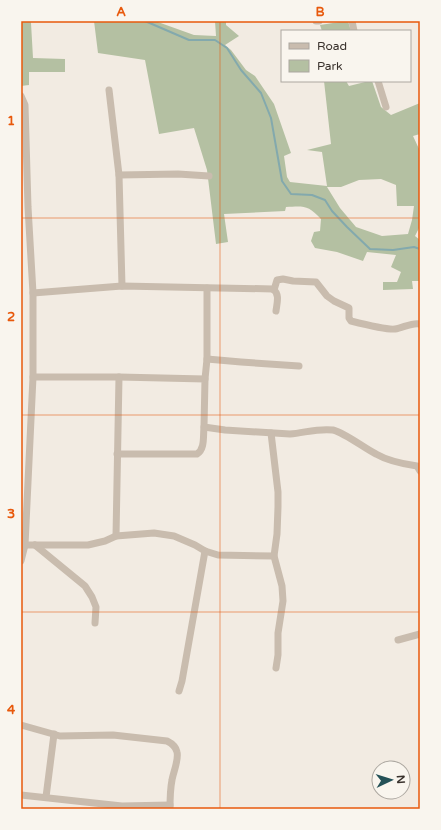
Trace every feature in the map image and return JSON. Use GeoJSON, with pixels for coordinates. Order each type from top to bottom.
{"type":"FeatureCollection","features":[{"type":"Feature","properties":{"kind":"street"},"geometry":{"type":"LineString","coordinates":[[378,82],[386,107]]}},
{"type":"Feature","properties":{"kind":"street"},"geometry":{"type":"LineString","coordinates":[[109,90],[119,175],[122,286]]}},
{"type":"Feature","properties":{"kind":"street"},"geometry":{"type":"LineString","coordinates":[[21,96],[25,105],[26,139],[24,207],[33,293],[32,378],[25,545],[21,561]]}},
{"type":"Feature","properties":{"kind":"street"},"geometry":{"type":"LineString","coordinates":[[21,132],[26,139]]}},
{"type":"Feature","properties":{"kind":"street"},"geometry":{"type":"LineString","coordinates":[[119,175],[178,174],[209,176]]}},
{"type":"Feature","properties":{"kind":"street"},"geometry":{"type":"LineString","coordinates":[[274,290],[277,280],[284,279],[316,282],[327,296],[349,308],[350,321],[393,330],[418,323],[420,324]]}},
{"type":"Feature","properties":{"kind":"street"},"geometry":{"type":"LineString","coordinates":[[33,293],[122,286],[268,289],[277,292],[276,311]]}},
{"type":"Feature","properties":{"kind":"street"},"geometry":{"type":"LineString","coordinates":[[117,454],[197,454],[201,452],[204,427],[207,359],[207,288]]}},
{"type":"Feature","properties":{"kind":"street"},"geometry":{"type":"LineString","coordinates":[[207,359],[299,366]]}},
{"type":"Feature","properties":{"kind":"street"},"geometry":{"type":"LineString","coordinates":[[32,378],[119,377],[205,379]]}},
{"type":"Feature","properties":{"kind":"street"},"geometry":{"type":"LineString","coordinates":[[116,536],[119,377]]}},
{"type":"Feature","properties":{"kind":"street"},"geometry":{"type":"LineString","coordinates":[[204,427],[271,434],[290,434],[313,430],[333,430],[341,433],[378,456],[394,462],[419,467]]}},
{"type":"Feature","properties":{"kind":"street"},"geometry":{"type":"LineString","coordinates":[[271,434],[278,492],[277,534],[274,556],[282,586],[283,601],[278,633],[278,655],[276,668]]}},
{"type":"Feature","properties":{"kind":"street"},"geometry":{"type":"LineString","coordinates":[[25,545],[88,545],[105,541],[116,536],[154,533],[174,536],[196,544],[206,551],[218,555],[274,556]]}},
{"type":"Feature","properties":{"kind":"street"},"geometry":{"type":"LineString","coordinates":[[35,545],[85,586],[96,607],[95,623]]}},
{"type":"Feature","properties":{"kind":"street"},"geometry":{"type":"LineString","coordinates":[[179,691],[206,551]]}},
{"type":"Feature","properties":{"kind":"street"},"geometry":{"type":"LineString","coordinates":[[398,640],[420,634]]}},
{"type":"Feature","properties":{"kind":"street"},"geometry":{"type":"LineString","coordinates":[[21,725],[60,736],[113,735],[167,741],[175,747],[178,754],[170,792],[170,807],[122,806],[21,795]]}},
{"type":"Feature","properties":{"kind":"street"},"geometry":{"type":"LineString","coordinates":[[46,797],[54,734]]}},
{"type":"Feature","properties":{"kind":"green space"},"geometry":{"type":"Polygon","coordinates":[[[21,21],[30,21],[31,23],[33,58],[65,59],[65,72],[29,72],[29,85],[21,86],[21,21]]]}},
{"type":"Feature","properties":{"kind":"green space"},"geometry":{"type":"Polygon","coordinates":[[[94,21],[155,21],[194,35],[216,36],[215,21],[226,21],[226,25],[239,36],[225,45],[231,50],[246,70],[255,76],[274,104],[291,153],[284,156],[287,177],[290,182],[327,186],[322,152],[307,150],[331,144],[324,82],[347,82],[349,86],[365,82],[372,82],[381,107],[391,115],[420,103],[420,134],[413,136],[420,151],[420,226],[415,236],[420,240],[420,281],[412,281],[413,289],[383,290],[383,282],[397,282],[401,272],[391,267],[396,255],[367,252],[363,261],[337,252],[315,248],[311,241],[314,232],[320,231],[321,219],[313,211],[305,207],[286,207],[285,211],[224,214],[228,242],[216,244],[207,170],[194,128],[159,134],[145,60],[98,53],[94,21]],[[381,179],[359,180],[341,187],[327,187],[340,208],[356,227],[382,236],[408,234],[414,206],[397,206],[396,185],[381,179]]]}},
{"type":"Feature","properties":{"kind":"green space"},"geometry":{"type":"Polygon","coordinates":[[[348,21],[351,30],[322,30],[320,25],[348,21]]]}},
{"type":"Feature","properties":{"kind":"waterway"},"geometry":{"type":"LineString","coordinates":[[145,21],[189,40],[215,40],[227,48],[241,70],[261,93],[271,118],[282,181],[291,194],[312,195],[325,200],[332,211],[370,249],[393,250],[414,247],[420,249]]}}]}
